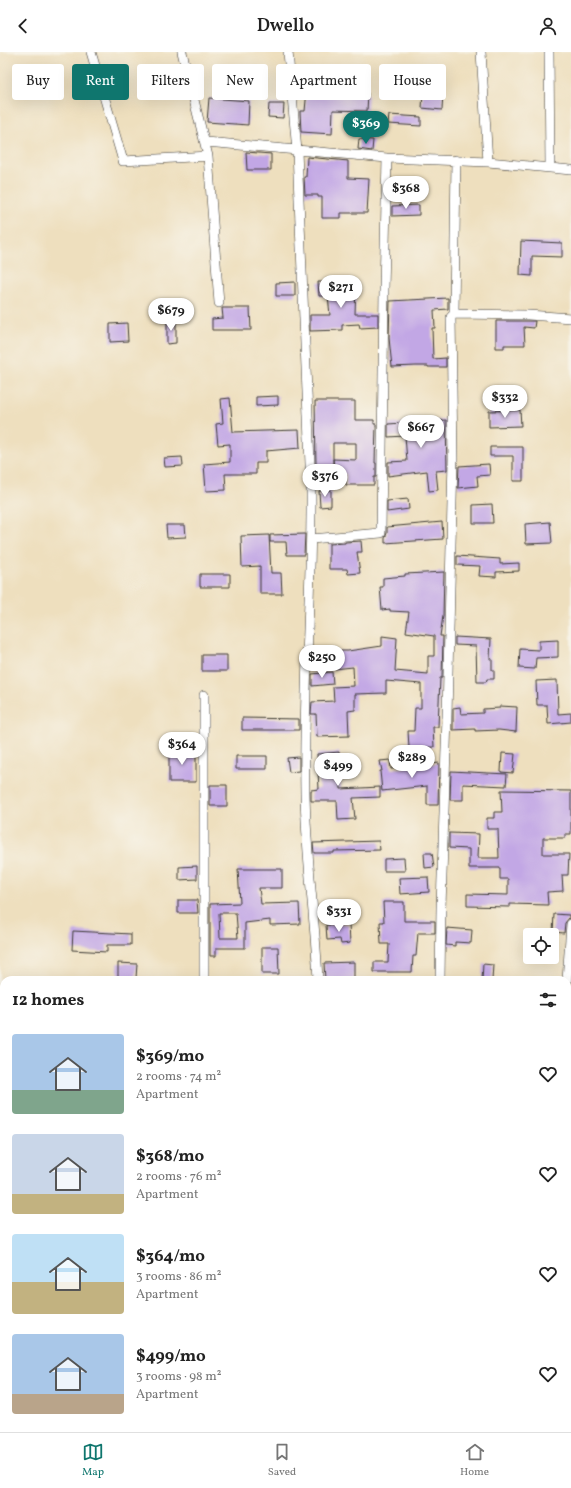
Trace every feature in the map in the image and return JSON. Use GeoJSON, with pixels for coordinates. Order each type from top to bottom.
{"type":"FeatureCollection","features":[{"type":"Feature","properties":{"kind":"street"},"geometry":{"type":"LineString","coordinates":[[91,52],[123,161],[208,156]]}},
{"type":"Feature","properties":{"kind":"street"},"geometry":{"type":"LineString","coordinates":[[182,52],[206,142],[219,303]]}},
{"type":"Feature","properties":{"kind":"street"},"geometry":{"type":"LineString","coordinates":[[288,52],[298,150],[311,488],[311,539],[306,676],[305,794],[310,886],[318,976]]}},
{"type":"Feature","properties":{"kind":"street"},"geometry":{"type":"LineString","coordinates":[[481,52],[488,162]]}},
{"type":"Feature","properties":{"kind":"street"},"geometry":{"type":"LineString","coordinates":[[549,52],[550,168]]}},
{"type":"Feature","properties":{"kind":"street"},"geometry":{"type":"LineString","coordinates":[[206,142],[387,158],[488,162],[571,170]]}},
{"type":"Feature","properties":{"kind":"street"},"geometry":{"type":"LineString","coordinates":[[311,539],[381,533],[387,158]]}},
{"type":"Feature","properties":{"kind":"street"},"geometry":{"type":"LineString","coordinates":[[440,976],[452,466],[451,317],[454,314],[456,160]]}},
{"type":"Feature","properties":{"kind":"street"},"geometry":{"type":"LineString","coordinates":[[454,314],[528,315],[571,318]]}},
{"type":"Feature","properties":{"kind":"street"},"geometry":{"type":"LineString","coordinates":[[204,695],[204,976]]}},
{"type":"Feature","properties":{"kind":"street"},"geometry":{"type":"LineString","coordinates":[[567,976],[571,924]]}},
{"type":"Feature","properties":{"kind":"building"},"geometry":{"type":"Polygon","coordinates":[[[209,98],[212,98],[212,100],[249,101],[248,125],[207,122],[209,98]]]}},
{"type":"Feature","properties":{"kind":"building"},"geometry":{"type":"Polygon","coordinates":[[[306,100],[368,100],[367,111],[333,110],[332,134],[301,132],[300,111],[305,111],[306,100]]]}},
{"type":"Feature","properties":{"kind":"building"},"geometry":{"type":"Polygon","coordinates":[[[422,100],[443,100],[442,110],[422,108],[422,100]]]}},
{"type":"Feature","properties":{"kind":"building"},"geometry":{"type":"Polygon","coordinates":[[[269,104],[284,104],[283,118],[268,117],[269,104]]]}},
{"type":"Feature","properties":{"kind":"building"},"geometry":{"type":"Polygon","coordinates":[[[389,115],[421,117],[421,126],[388,124],[389,115]]]}},
{"type":"Feature","properties":{"kind":"building"},"geometry":{"type":"Polygon","coordinates":[[[359,139],[373,140],[372,151],[358,149],[359,139]]]}},
{"type":"Feature","properties":{"kind":"building"},"geometry":{"type":"Polygon","coordinates":[[[246,152],[271,154],[271,170],[247,170],[246,152]]]}},
{"type":"Feature","properties":{"kind":"building"},"geometry":{"type":"Polygon","coordinates":[[[307,157],[348,161],[348,178],[369,179],[367,213],[341,213],[341,218],[322,218],[322,197],[318,197],[318,195],[305,195],[304,177],[306,177],[307,157]]]}},
{"type":"Feature","properties":{"kind":"building"},"geometry":{"type":"Polygon","coordinates":[[[419,205],[419,215],[392,216],[392,206],[419,205]]]}},
{"type":"Feature","properties":{"kind":"building"},"geometry":{"type":"Polygon","coordinates":[[[521,241],[562,243],[562,257],[532,256],[532,276],[520,275],[521,241]]]}},
{"type":"Feature","properties":{"kind":"building"},"geometry":{"type":"Polygon","coordinates":[[[295,282],[295,296],[276,296],[276,283],[295,282]]]}},
{"type":"Feature","properties":{"kind":"building"},"geometry":{"type":"Polygon","coordinates":[[[318,282],[356,282],[355,314],[378,314],[378,327],[360,328],[359,324],[342,325],[342,330],[310,331],[310,315],[330,315],[328,296],[319,296],[318,282]]]}},
{"type":"Feature","properties":{"kind":"building"},"geometry":{"type":"Polygon","coordinates":[[[448,298],[448,309],[434,310],[435,328],[432,328],[433,359],[446,358],[446,367],[392,367],[389,338],[390,301],[448,298]]]}},
{"type":"Feature","properties":{"kind":"building"},"geometry":{"type":"Polygon","coordinates":[[[222,308],[250,308],[251,330],[212,330],[212,319],[223,318],[222,308]]]}},
{"type":"Feature","properties":{"kind":"building"},"geometry":{"type":"Polygon","coordinates":[[[167,321],[176,321],[176,343],[167,344],[167,321]]]}},
{"type":"Feature","properties":{"kind":"building"},"geometry":{"type":"Polygon","coordinates":[[[496,321],[535,321],[534,328],[524,327],[525,345],[504,345],[504,348],[496,348],[496,321]]]}},
{"type":"Feature","properties":{"kind":"building"},"geometry":{"type":"Polygon","coordinates":[[[127,323],[128,341],[110,342],[110,324],[127,323]]]}},
{"type":"Feature","properties":{"kind":"building"},"geometry":{"type":"Polygon","coordinates":[[[278,396],[278,405],[256,406],[256,397],[278,396]]]}},
{"type":"Feature","properties":{"kind":"building"},"geometry":{"type":"Polygon","coordinates":[[[230,398],[233,432],[299,430],[300,448],[266,451],[266,463],[256,463],[256,474],[225,474],[226,490],[206,491],[204,464],[230,462],[230,444],[218,445],[216,424],[223,423],[221,399],[230,398]]]}},
{"type":"Feature","properties":{"kind":"building"},"geometry":{"type":"Polygon","coordinates":[[[315,401],[355,401],[355,420],[374,420],[374,424],[376,424],[376,477],[374,477],[374,485],[346,485],[346,474],[335,475],[333,459],[333,466],[316,466],[315,401]],[[333,443],[333,459],[356,460],[356,443],[333,443]]]}},
{"type":"Feature","properties":{"kind":"building"},"geometry":{"type":"Polygon","coordinates":[[[520,410],[521,426],[489,427],[489,411],[520,410]]]}},
{"type":"Feature","properties":{"kind":"building"},"geometry":{"type":"Polygon","coordinates":[[[446,420],[447,470],[436,471],[438,490],[429,491],[427,471],[388,476],[388,462],[407,461],[405,436],[388,437],[388,424],[446,420]]]}},
{"type":"Feature","properties":{"kind":"building"},"geometry":{"type":"Polygon","coordinates":[[[490,447],[523,447],[523,481],[513,481],[513,456],[490,456],[490,447]]]}},
{"type":"Feature","properties":{"kind":"building"},"geometry":{"type":"Polygon","coordinates":[[[182,457],[183,466],[165,467],[164,458],[182,457]]]}},
{"type":"Feature","properties":{"kind":"building"},"geometry":{"type":"Polygon","coordinates":[[[489,464],[490,475],[477,476],[478,486],[458,488],[459,466],[489,464]]]}},
{"type":"Feature","properties":{"kind":"building"},"geometry":{"type":"Polygon","coordinates":[[[331,490],[331,506],[320,507],[319,491],[331,490]]]}},
{"type":"Feature","properties":{"kind":"building"},"geometry":{"type":"Polygon","coordinates":[[[408,499],[409,509],[387,512],[387,501],[408,499]]]}},
{"type":"Feature","properties":{"kind":"building"},"geometry":{"type":"Polygon","coordinates":[[[492,504],[493,523],[473,523],[473,505],[492,504]]]}},
{"type":"Feature","properties":{"kind":"building"},"geometry":{"type":"Polygon","coordinates":[[[442,522],[443,539],[385,543],[387,527],[442,522]]]}},
{"type":"Feature","properties":{"kind":"building"},"geometry":{"type":"Polygon","coordinates":[[[550,522],[552,543],[526,544],[525,524],[550,522]]]}},
{"type":"Feature","properties":{"kind":"building"},"geometry":{"type":"Polygon","coordinates":[[[166,525],[185,525],[186,537],[167,538],[166,525]]]}},
{"type":"Feature","properties":{"kind":"building"},"geometry":{"type":"Polygon","coordinates":[[[305,534],[304,555],[287,555],[286,542],[270,542],[270,535],[305,534]]]}},
{"type":"Feature","properties":{"kind":"building"},"geometry":{"type":"Polygon","coordinates":[[[269,535],[271,573],[281,573],[282,594],[260,594],[260,566],[242,567],[241,536],[269,535]]]}},
{"type":"Feature","properties":{"kind":"building"},"geometry":{"type":"Polygon","coordinates":[[[361,541],[362,552],[357,552],[360,573],[348,574],[347,569],[329,569],[329,544],[361,541]]]}},
{"type":"Feature","properties":{"kind":"building"},"geometry":{"type":"Polygon","coordinates":[[[457,556],[500,559],[500,564],[519,563],[519,571],[496,572],[496,577],[479,576],[480,566],[457,565],[457,556]]]}},
{"type":"Feature","properties":{"kind":"building"},"geometry":{"type":"Polygon","coordinates":[[[444,572],[443,616],[440,636],[443,636],[442,678],[440,678],[438,727],[433,727],[434,747],[409,748],[408,731],[414,731],[415,708],[421,708],[421,684],[386,681],[386,693],[355,694],[355,710],[348,711],[349,736],[317,737],[316,714],[311,714],[312,702],[334,701],[333,687],[354,686],[353,667],[334,669],[332,651],[348,651],[382,646],[382,636],[397,638],[395,671],[428,674],[428,656],[434,656],[434,636],[406,632],[409,612],[390,611],[390,609],[382,610],[380,587],[383,587],[383,578],[405,576],[405,574],[444,572]]]}},
{"type":"Feature","properties":{"kind":"building"},"geometry":{"type":"Polygon","coordinates":[[[200,574],[230,574],[230,587],[200,587],[200,574]]]}},
{"type":"Feature","properties":{"kind":"building"},"geometry":{"type":"Polygon","coordinates":[[[455,637],[491,639],[490,659],[492,659],[494,679],[487,679],[486,682],[477,682],[476,646],[455,645],[455,637]]]}},
{"type":"Feature","properties":{"kind":"building"},"geometry":{"type":"Polygon","coordinates":[[[558,640],[558,657],[536,658],[535,669],[519,668],[520,649],[539,650],[539,641],[558,640]]]}},
{"type":"Feature","properties":{"kind":"building"},"geometry":{"type":"Polygon","coordinates":[[[202,655],[227,655],[227,671],[202,671],[202,655]]]}},
{"type":"Feature","properties":{"kind":"building"},"geometry":{"type":"Polygon","coordinates":[[[332,672],[333,684],[312,686],[312,674],[332,672]]]}},
{"type":"Feature","properties":{"kind":"building"},"geometry":{"type":"Polygon","coordinates":[[[557,680],[558,714],[571,713],[571,722],[548,724],[547,705],[537,705],[536,681],[557,680]]]}},
{"type":"Feature","properties":{"kind":"building"},"geometry":{"type":"Polygon","coordinates":[[[500,706],[517,707],[516,732],[499,730],[475,731],[475,729],[453,730],[453,708],[460,707],[461,714],[483,713],[483,709],[500,708],[500,706]]]}},
{"type":"Feature","properties":{"kind":"building"},"geometry":{"type":"Polygon","coordinates":[[[242,718],[299,719],[299,730],[242,730],[242,718]]]}},
{"type":"Feature","properties":{"kind":"building"},"geometry":{"type":"Polygon","coordinates":[[[169,750],[196,751],[196,782],[169,782],[169,750]]]}},
{"type":"Feature","properties":{"kind":"building"},"geometry":{"type":"Polygon","coordinates":[[[339,752],[341,789],[380,787],[380,797],[353,798],[355,819],[338,820],[337,801],[311,801],[311,790],[319,789],[317,754],[339,752]]]}},
{"type":"Feature","properties":{"kind":"building"},"geometry":{"type":"Polygon","coordinates":[[[502,753],[515,754],[513,773],[501,772],[502,753]]]}},
{"type":"Feature","properties":{"kind":"building"},"geometry":{"type":"Polygon","coordinates":[[[236,756],[267,756],[267,769],[236,769],[236,756]]]}},
{"type":"Feature","properties":{"kind":"building"},"geometry":{"type":"Polygon","coordinates":[[[299,757],[299,771],[289,772],[287,758],[299,757]]]}},
{"type":"Feature","properties":{"kind":"building"},"geometry":{"type":"Polygon","coordinates":[[[390,760],[391,769],[439,763],[438,805],[427,805],[427,786],[382,791],[380,771],[382,771],[380,761],[390,760]]]}},
{"type":"Feature","properties":{"kind":"building"},"geometry":{"type":"Polygon","coordinates":[[[451,771],[507,774],[506,786],[463,784],[463,800],[450,800],[451,771]]]}},
{"type":"Feature","properties":{"kind":"building"},"geometry":{"type":"Polygon","coordinates":[[[210,785],[227,785],[227,806],[210,806],[210,785]]]}},
{"type":"Feature","properties":{"kind":"building"},"geometry":{"type":"Polygon","coordinates":[[[501,790],[571,791],[571,834],[565,834],[565,838],[543,838],[543,854],[569,854],[568,875],[562,875],[563,891],[547,892],[548,905],[510,904],[510,907],[467,906],[467,894],[508,895],[508,879],[500,879],[500,868],[469,868],[469,849],[449,848],[449,833],[479,834],[478,858],[499,858],[498,829],[487,829],[487,818],[494,818],[494,812],[502,812],[501,790]]]}},
{"type":"Feature","properties":{"kind":"building"},"geometry":{"type":"Polygon","coordinates":[[[379,841],[380,850],[314,853],[313,843],[379,841]]]}},
{"type":"Feature","properties":{"kind":"building"},"geometry":{"type":"Polygon","coordinates":[[[424,853],[432,853],[434,867],[425,868],[424,853]]]}},
{"type":"Feature","properties":{"kind":"building"},"geometry":{"type":"Polygon","coordinates":[[[404,858],[405,871],[384,871],[384,859],[404,858]]]}},
{"type":"Feature","properties":{"kind":"building"},"geometry":{"type":"Polygon","coordinates":[[[197,866],[197,879],[179,880],[179,867],[197,866]]]}},
{"type":"Feature","properties":{"kind":"building"},"geometry":{"type":"Polygon","coordinates":[[[238,869],[282,869],[282,888],[259,888],[261,904],[299,903],[300,924],[270,925],[270,920],[245,923],[245,948],[216,948],[216,956],[210,956],[210,904],[240,903],[238,869]],[[219,913],[220,938],[238,938],[236,913],[219,913]]]}},
{"type":"Feature","properties":{"kind":"building"},"geometry":{"type":"Polygon","coordinates":[[[428,877],[429,892],[400,894],[399,878],[428,877]]]}},
{"type":"Feature","properties":{"kind":"building"},"geometry":{"type":"Polygon","coordinates":[[[178,900],[197,900],[198,913],[178,913],[178,900]]]}},
{"type":"Feature","properties":{"kind":"building"},"geometry":{"type":"Polygon","coordinates":[[[383,902],[404,902],[404,921],[435,921],[435,933],[418,933],[416,956],[413,956],[412,972],[374,972],[374,962],[388,962],[389,944],[381,944],[380,922],[384,922],[383,902]]]}},
{"type":"Feature","properties":{"kind":"building"},"geometry":{"type":"Polygon","coordinates":[[[554,914],[569,915],[569,918],[565,923],[564,933],[559,933],[559,928],[553,928],[554,914]]]}},
{"type":"Feature","properties":{"kind":"building"},"geometry":{"type":"Polygon","coordinates":[[[349,924],[350,943],[341,944],[340,939],[327,940],[326,925],[349,924]]]}},
{"type":"Feature","properties":{"kind":"building"},"geometry":{"type":"Polygon","coordinates":[[[447,928],[472,930],[471,943],[455,942],[455,946],[446,945],[447,928]]]}},
{"type":"Feature","properties":{"kind":"building"},"geometry":{"type":"Polygon","coordinates":[[[73,931],[131,934],[131,945],[107,945],[107,952],[72,950],[73,931]]]}},
{"type":"Feature","properties":{"kind":"building"},"geometry":{"type":"Polygon","coordinates":[[[262,947],[278,947],[279,974],[262,974],[262,947]]]}},
{"type":"Feature","properties":{"kind":"building"},"geometry":{"type":"Polygon","coordinates":[[[354,962],[354,976],[325,976],[324,963],[354,962]]]}},
{"type":"Feature","properties":{"kind":"building"},"geometry":{"type":"Polygon","coordinates":[[[118,963],[137,964],[136,976],[118,976],[118,963]]]}},
{"type":"Feature","properties":{"kind":"building"},"geometry":{"type":"Polygon","coordinates":[[[483,964],[493,965],[492,976],[482,976],[483,964]]]}}]}
